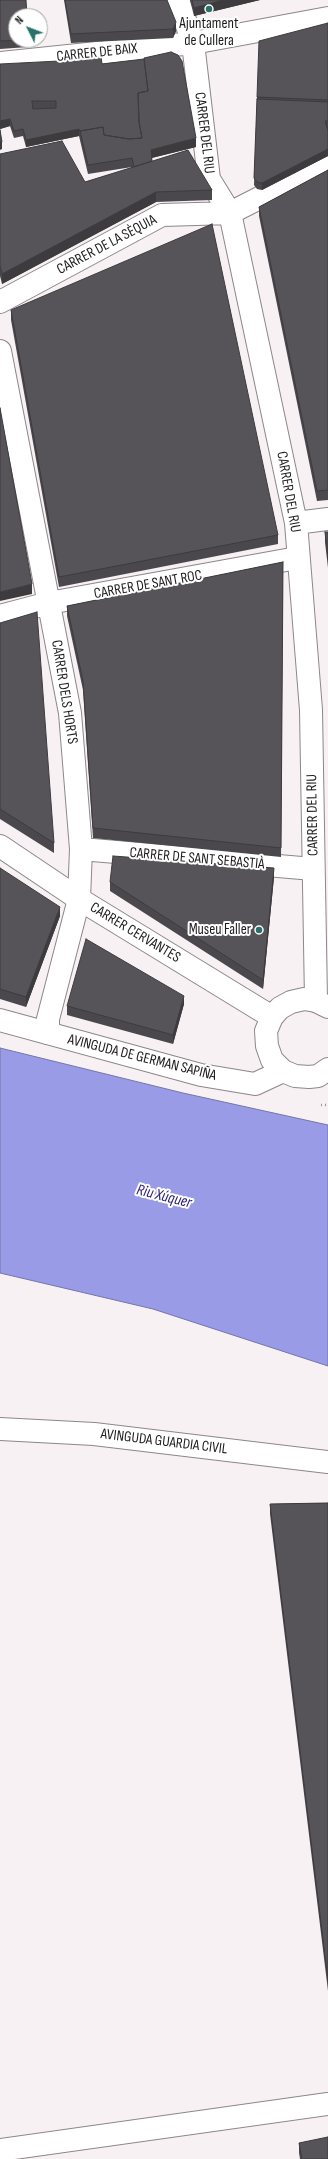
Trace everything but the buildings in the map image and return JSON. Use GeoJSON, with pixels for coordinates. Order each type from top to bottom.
{"type":"FeatureCollection","features":[{"type":"Feature","properties":{"kind":"street","name":"CARRER DEL RIU"},"geometry":{"type":"LineString","coordinates":[[178,0],[193,43],[209,179],[230,213],[296,523],[297,558],[312,710],[321,834],[313,869],[322,1004]]}},
{"type":"Feature","properties":{"kind":"street","name":"CARRER DE BAIX"},"geometry":{"type":"LineString","coordinates":[[0,63],[193,43],[328,18]]}},
{"type":"Feature","properties":{"kind":"street","name":"CARRER DE LA SÈQUIA"},"geometry":{"type":"LineString","coordinates":[[0,302],[162,216],[230,213],[328,163]]}},
{"type":"Feature","properties":{"kind":"street","name":"CARRER DELS HORTS"},"geometry":{"type":"LineString","coordinates":[[0,351],[70,713],[81,849],[78,899],[48,1019],[48,1033]]}},
{"type":"Feature","properties":{"kind":"street"},"geometry":{"type":"LineString","coordinates":[[296,523],[328,519]]}},
{"type":"Feature","properties":{"kind":"street","name":"CARRER DE SANT ROC"},"geometry":{"type":"LineString","coordinates":[[0,616],[49,603],[297,558]]}},
{"type":"Feature","properties":{"kind":"street","name":"CARRER CERVANTES"},"geometry":{"type":"LineString","coordinates":[[0,846],[78,899],[272,1017]]}},
{"type":"Feature","properties":{"kind":"street","name":"CARRER DE SANT SEBASTIÀ"},"geometry":{"type":"LineString","coordinates":[[81,849],[313,869]]}},
{"type":"Feature","properties":{"kind":"street"},"geometry":{"type":"LineString","coordinates":[[322,1004],[304,999],[291,1002],[280,1008],[272,1017],[266,1031],[267,1046],[272,1060],[283,1071],[295,1076],[318,1076],[328,1070]]}},
{"type":"Feature","properties":{"kind":"street","name":"AVINGUDA DE GERMAN SAPIÑA"},"geometry":{"type":"LineString","coordinates":[[0,1020],[201,1075],[255,1084],[283,1071]]}},
{"type":"Feature","properties":{"kind":"street","name":"AVINGUDA GUARDIA CIVIL"},"geometry":{"type":"LineString","coordinates":[[0,1429],[94,1434],[328,1462]]}},
{"type":"Feature","properties":{"kind":"street"},"geometry":{"type":"LineString","coordinates":[[0,2150],[328,2104]]}},
{"type":"Feature","properties":{"kind":"water","name":"Riu Xúquer"},"geometry":{"type":"Polygon","coordinates":[[[0,1048],[183,1093],[328,1125],[328,1366],[153,1309],[0,1273],[0,1048]]]}},
{"type":"Feature","properties":{"kind":"place","name":"Ajuntament de Cullera"},"geometry":{"type":"Point","coordinates":[209,9]}},
{"type":"Feature","properties":{"kind":"place","name":"Museu Faller"},"geometry":{"type":"Point","coordinates":[259,930]}}]}
